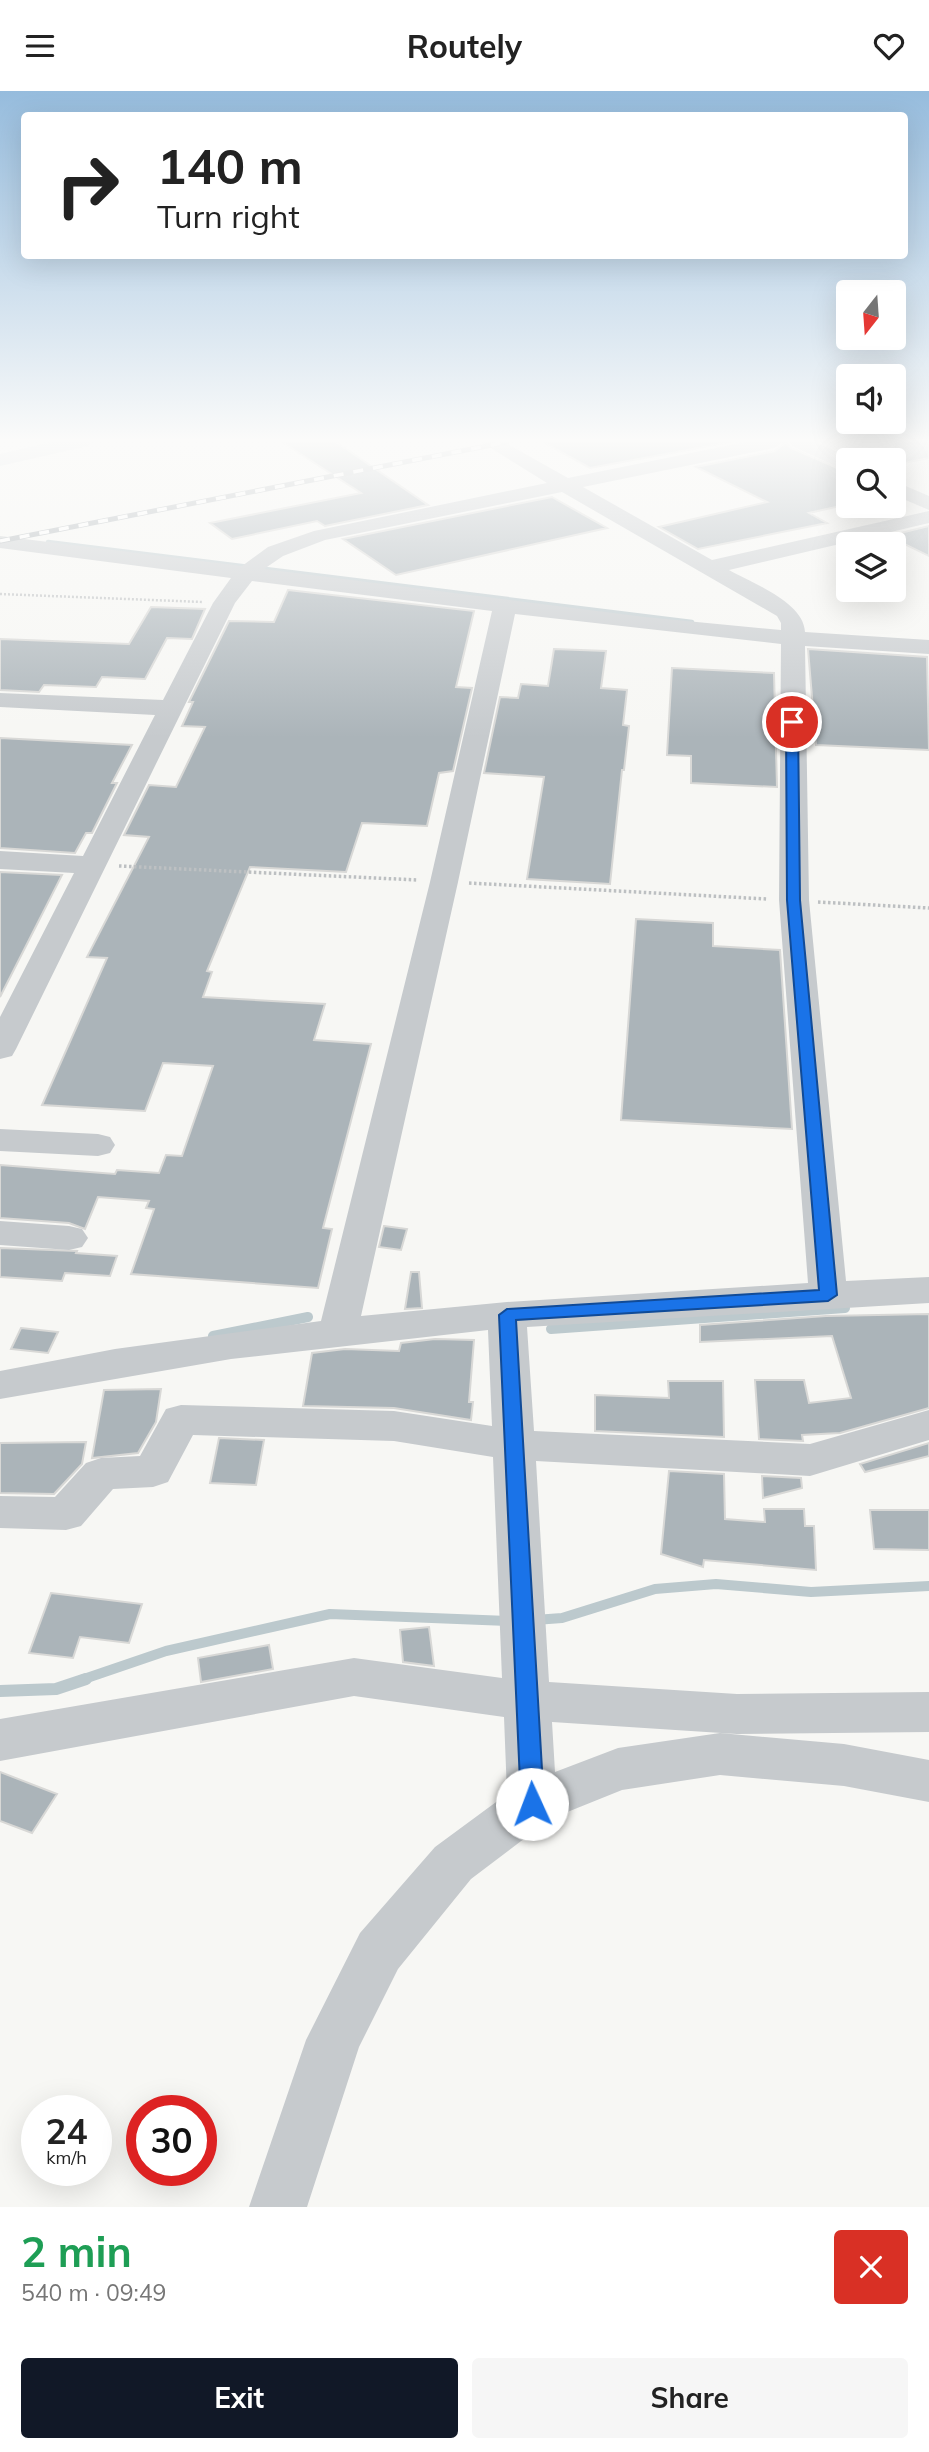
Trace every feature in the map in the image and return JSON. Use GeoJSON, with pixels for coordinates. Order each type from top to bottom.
{"type":"FeatureCollection","features":[{"type":"Feature","properties":{"kind":"street"},"geometry":{"type":"LineString","coordinates":[[0,1049],[224,603],[254,566],[286,545],[301,541]]}},
{"type":"Feature","properties":{"kind":"street"},"geometry":{"type":"LineString","coordinates":[[659,541],[785,611],[792,630],[794,900],[828,1295]]}},
{"type":"Feature","properties":{"kind":"street"},"geometry":{"type":"LineString","coordinates":[[706,568],[823,541]]}},
{"type":"Feature","properties":{"kind":"street"},"geometry":{"type":"LineString","coordinates":[[0,542],[254,566],[505,606],[645,624],[792,630],[929,647]]}},
{"type":"Feature","properties":{"kind":"street"},"geometry":{"type":"LineString","coordinates":[[338,1332],[444,882],[505,606]]}},
{"type":"Feature","properties":{"kind":"street"},"geometry":{"type":"LineString","coordinates":[[0,700],[172,708]]}},
{"type":"Feature","properties":{"kind":"street"},"geometry":{"type":"LineString","coordinates":[[0,860],[93,865]]}},
{"type":"Feature","properties":{"kind":"street"},"geometry":{"type":"LineString","coordinates":[[0,1140],[98,1145]]}},
{"type":"Feature","properties":{"kind":"street"},"geometry":{"type":"LineString","coordinates":[[0,1233],[69,1238]]}},
{"type":"Feature","properties":{"kind":"street"},"geometry":{"type":"LineString","coordinates":[[0,1385],[247,1343],[338,1332],[507,1315],[929,1290]]}},
{"type":"Feature","properties":{"kind":"street"},"geometry":{"type":"LineString","coordinates":[[507,1315],[532,1804]]}},
{"type":"Feature","properties":{"kind":"street"},"geometry":{"type":"LineString","coordinates":[[0,1512],[65,1514],[101,1474],[153,1471],[181,1420],[394,1426],[513,1445],[810,1460],[929,1425]]}},
{"type":"Feature","properties":{"kind":"street"},"geometry":{"type":"LineString","coordinates":[[0,1741],[354,1677],[528,1701],[737,1714],[929,1712]]}},
{"type":"Feature","properties":{"kind":"street"},"geometry":{"type":"LineString","coordinates":[[278,2207],[334,2040],[379,1951],[453,1863],[532,1804],[618,1769],[720,1754],[844,1765],[929,1781]]}},
{"type":"Feature","properties":{"kind":"path"},"geometry":{"type":"LineString","coordinates":[[0,594],[224,603]]}},
{"type":"Feature","properties":{"kind":"path"},"geometry":{"type":"LineString","coordinates":[[794,900],[929,908]]}},
{"type":"Feature","properties":{"kind":"building"},"geometry":{"type":"Polygon","coordinates":[[[346,541],[550,541],[396,575],[346,541]]]}},
{"type":"Feature","properties":{"kind":"building"},"geometry":{"type":"Polygon","coordinates":[[[683,541],[739,541],[698,549],[683,541]]]}},
{"type":"Feature","properties":{"kind":"building"},"geometry":{"type":"Polygon","coordinates":[[[906,541],[929,541],[929,556],[906,545],[906,541]]]}},
{"type":"Feature","properties":{"kind":"building"},"geometry":{"type":"Polygon","coordinates":[[[288,590],[474,611],[456,687],[472,688],[453,771],[439,773],[427,826],[362,823],[346,872],[250,867],[207,971],[212,972],[203,997],[325,1004],[314,1040],[371,1044],[323,1228],[332,1229],[318,1288],[131,1274],[154,1209],[146,1208],[149,1201],[98,1197],[85,1229],[69,1223],[0,1218],[0,1165],[115,1174],[117,1170],[159,1173],[166,1155],[182,1156],[213,1066],[163,1063],[145,1111],[42,1105],[107,958],[87,957],[149,837],[124,835],[149,785],[176,787],[205,727],[182,726],[193,702],[189,702],[229,621],[274,622],[288,590]]]}},
{"type":"Feature","properties":{"kind":"building"},"geometry":{"type":"Polygon","coordinates":[[[151,607],[205,609],[192,639],[167,638],[145,679],[102,677],[96,687],[44,685],[39,692],[0,690],[0,639],[129,644],[151,607]]]}},
{"type":"Feature","properties":{"kind":"building"},"geometry":{"type":"Polygon","coordinates":[[[554,649],[606,651],[601,688],[627,690],[623,725],[629,726],[610,884],[527,879],[544,777],[484,773],[500,697],[518,698],[521,684],[548,686],[554,649]]]}},
{"type":"Feature","properties":{"kind":"building"},"geometry":{"type":"Polygon","coordinates":[[[808,649],[927,657],[929,750],[816,745],[808,649]]]}},
{"type":"Feature","properties":{"kind":"building"},"geometry":{"type":"Polygon","coordinates":[[[672,668],[774,673],[777,787],[691,783],[691,756],[667,755],[672,668]]]}},
{"type":"Feature","properties":{"kind":"building"},"geometry":{"type":"Polygon","coordinates":[[[0,738],[132,745],[112,783],[117,783],[92,833],[86,833],[75,853],[0,848],[0,738]]]}},
{"type":"Feature","properties":{"kind":"building"},"geometry":{"type":"Polygon","coordinates":[[[0,872],[62,875],[0,997],[0,872]]]}},
{"type":"Feature","properties":{"kind":"building"},"geometry":{"type":"Polygon","coordinates":[[[636,919],[713,923],[713,946],[780,950],[792,1129],[621,1120],[636,919]]]}},
{"type":"Feature","properties":{"kind":"building"},"geometry":{"type":"Polygon","coordinates":[[[384,1226],[407,1229],[401,1250],[379,1247],[384,1226]]]}},
{"type":"Feature","properties":{"kind":"building"},"geometry":{"type":"Polygon","coordinates":[[[0,1248],[77,1251],[76,1253],[117,1256],[110,1276],[65,1273],[62,1281],[0,1277],[0,1248]]]}},
{"type":"Feature","properties":{"kind":"building"},"geometry":{"type":"Polygon","coordinates":[[[411,1272],[419,1272],[422,1308],[405,1309],[411,1272]]]}},
{"type":"Feature","properties":{"kind":"building"},"geometry":{"type":"Polygon","coordinates":[[[929,1314],[929,1408],[840,1433],[802,1435],[803,1441],[759,1439],[755,1380],[804,1380],[809,1403],[851,1398],[832,1336],[700,1342],[700,1325],[826,1316],[929,1314]]]}},
{"type":"Feature","properties":{"kind":"building"},"geometry":{"type":"Polygon","coordinates":[[[21,1328],[58,1332],[48,1353],[11,1349],[21,1328]]]}},
{"type":"Feature","properties":{"kind":"building"},"geometry":{"type":"Polygon","coordinates":[[[435,1339],[474,1340],[469,1402],[473,1402],[471,1420],[394,1408],[303,1406],[312,1353],[345,1349],[399,1351],[401,1343],[435,1339]]]}},
{"type":"Feature","properties":{"kind":"building"},"geometry":{"type":"Polygon","coordinates":[[[668,1381],[723,1381],[724,1437],[595,1431],[595,1395],[669,1398],[668,1381]]]}},
{"type":"Feature","properties":{"kind":"building"},"geometry":{"type":"Polygon","coordinates":[[[161,1389],[156,1422],[138,1453],[92,1458],[104,1390],[161,1389]]]}},
{"type":"Feature","properties":{"kind":"building"},"geometry":{"type":"Polygon","coordinates":[[[219,1438],[264,1440],[256,1485],[210,1483],[219,1438]]]}},
{"type":"Feature","properties":{"kind":"building"},"geometry":{"type":"Polygon","coordinates":[[[86,1442],[82,1464],[54,1494],[0,1493],[0,1443],[86,1442]]]}},
{"type":"Feature","properties":{"kind":"building"},"geometry":{"type":"Polygon","coordinates":[[[929,1443],[929,1456],[865,1472],[860,1464],[929,1443]]]}},
{"type":"Feature","properties":{"kind":"building"},"geometry":{"type":"Polygon","coordinates":[[[669,1471],[724,1474],[725,1519],[765,1522],[764,1509],[804,1509],[805,1526],[814,1526],[816,1570],[704,1560],[703,1567],[661,1554],[669,1471]]]}},
{"type":"Feature","properties":{"kind":"building"},"geometry":{"type":"Polygon","coordinates":[[[762,1476],[801,1478],[802,1488],[763,1498],[762,1476]]]}},
{"type":"Feature","properties":{"kind":"building"},"geometry":{"type":"Polygon","coordinates":[[[870,1510],[929,1510],[929,1550],[874,1549],[870,1510]]]}},
{"type":"Feature","properties":{"kind":"building"},"geometry":{"type":"Polygon","coordinates":[[[51,1593],[142,1604],[129,1643],[80,1637],[73,1658],[29,1653],[51,1593]]]}},
{"type":"Feature","properties":{"kind":"building"},"geometry":{"type":"Polygon","coordinates":[[[429,1627],[434,1666],[403,1662],[400,1630],[429,1627]]]}},
{"type":"Feature","properties":{"kind":"building"},"geometry":{"type":"Polygon","coordinates":[[[269,1645],[273,1669],[201,1682],[198,1658],[269,1645]]]}},
{"type":"Feature","properties":{"kind":"building"},"geometry":{"type":"Polygon","coordinates":[[[0,1772],[57,1794],[32,1833],[0,1821],[0,1772]]]}},
{"type":"Feature","properties":{"kind":"waterway"},"geometry":{"type":"LineString","coordinates":[[48,542],[692,622]]}},
{"type":"Feature","properties":{"kind":"waterway"},"geometry":{"type":"LineString","coordinates":[[551,1329],[845,1308]]}},
{"type":"Feature","properties":{"kind":"waterway"},"geometry":{"type":"LineString","coordinates":[[213,1336],[308,1317]]}},
{"type":"Feature","properties":{"kind":"waterway"},"geometry":{"type":"LineString","coordinates":[[535,1620],[562,1618],[655,1589],[716,1584],[811,1592],[929,1586]]}},
{"type":"Feature","properties":{"kind":"waterway"},"geometry":{"type":"LineString","coordinates":[[81,1680],[166,1651],[330,1614],[508,1621]]}},
{"type":"Feature","properties":{"kind":"waterway"},"geometry":{"type":"LineString","coordinates":[[0,1691],[56,1689],[86,1679]]}},
{"type":"Feature","properties":{"kind":"route"},"geometry":{"type":"LineString","coordinates":[[532,1804],[507,1315],[828,1295],[794,900],[792,722]]}}]}
